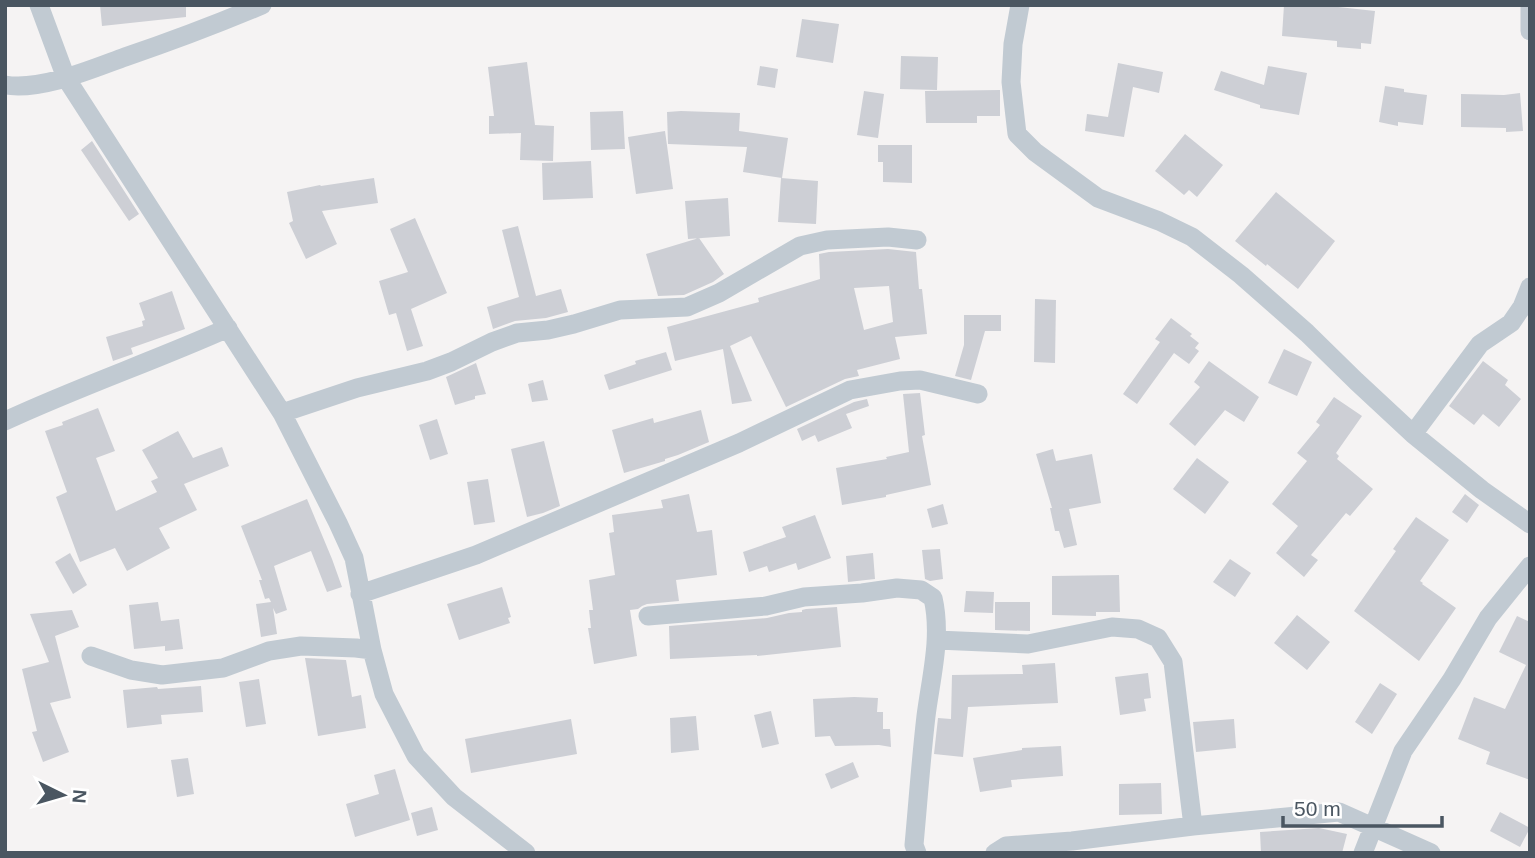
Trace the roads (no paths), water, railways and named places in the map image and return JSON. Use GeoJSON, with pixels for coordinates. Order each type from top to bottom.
{"type":"FeatureCollection","features":[{"type":"Feature","properties":{"kind":"street"},"geometry":{"type":"LineString","coordinates":[[39,5],[66,78],[282,413],[338,523],[354,558],[372,650],[384,694],[416,756],[454,797],[526,853]]}},
{"type":"Feature","properties":{"kind":"street"},"geometry":{"type":"LineString","coordinates":[[5,85],[32,85],[66,78],[200,31],[262,5]]}},
{"type":"Feature","properties":{"kind":"street"},"geometry":{"type":"LineString","coordinates":[[1020,5],[1013,44],[1011,82],[1017,134],[1035,152],[1098,198],[1148,216],[1192,237],[1298,324],[1413,434],[1482,490],[1530,524]]}},
{"type":"Feature","properties":{"kind":"street"},"geometry":{"type":"LineString","coordinates":[[1530,5],[1530,31]]}},
{"type":"Feature","properties":{"kind":"street"},"geometry":{"type":"LineString","coordinates":[[282,413],[357,388],[426,371],[517,333],[561,327],[621,310],[687,307],[719,293],[800,246],[827,240],[888,237],[917,240]]}},
{"type":"Feature","properties":{"kind":"street"},"geometry":{"type":"LineString","coordinates":[[1413,434],[1479,344],[1511,323],[1522,307],[1530,287]]}},
{"type":"Feature","properties":{"kind":"street"},"geometry":{"type":"LineString","coordinates":[[5,421],[228,328]]}},
{"type":"Feature","properties":{"kind":"street"},"geometry":{"type":"LineString","coordinates":[[360,594],[476,555],[739,443],[850,390],[920,380],[978,394]]}},
{"type":"Feature","properties":{"kind":"street"},"geometry":{"type":"LineString","coordinates":[[1363,853],[1403,751],[1452,679],[1488,618],[1530,566]]}},
{"type":"Feature","properties":{"kind":"street"},"geometry":{"type":"LineString","coordinates":[[648,616],[766,606],[804,597],[897,589],[921,590],[933,598],[937,617],[937,640],[921,752],[914,845],[917,853]]}},
{"type":"Feature","properties":{"kind":"street"},"geometry":{"type":"LineString","coordinates":[[937,640],[1028,644],[1112,627],[1138,629],[1158,638],[1172,662],[1193,826]]}},
{"type":"Feature","properties":{"kind":"street"},"geometry":{"type":"LineString","coordinates":[[91,656],[131,670],[162,675],[223,668],[269,651],[302,646],[372,650]]}},
{"type":"Feature","properties":{"kind":"street"},"geometry":{"type":"LineString","coordinates":[[995,853],[1006,846],[1339,812],[1431,853]]}}]}
